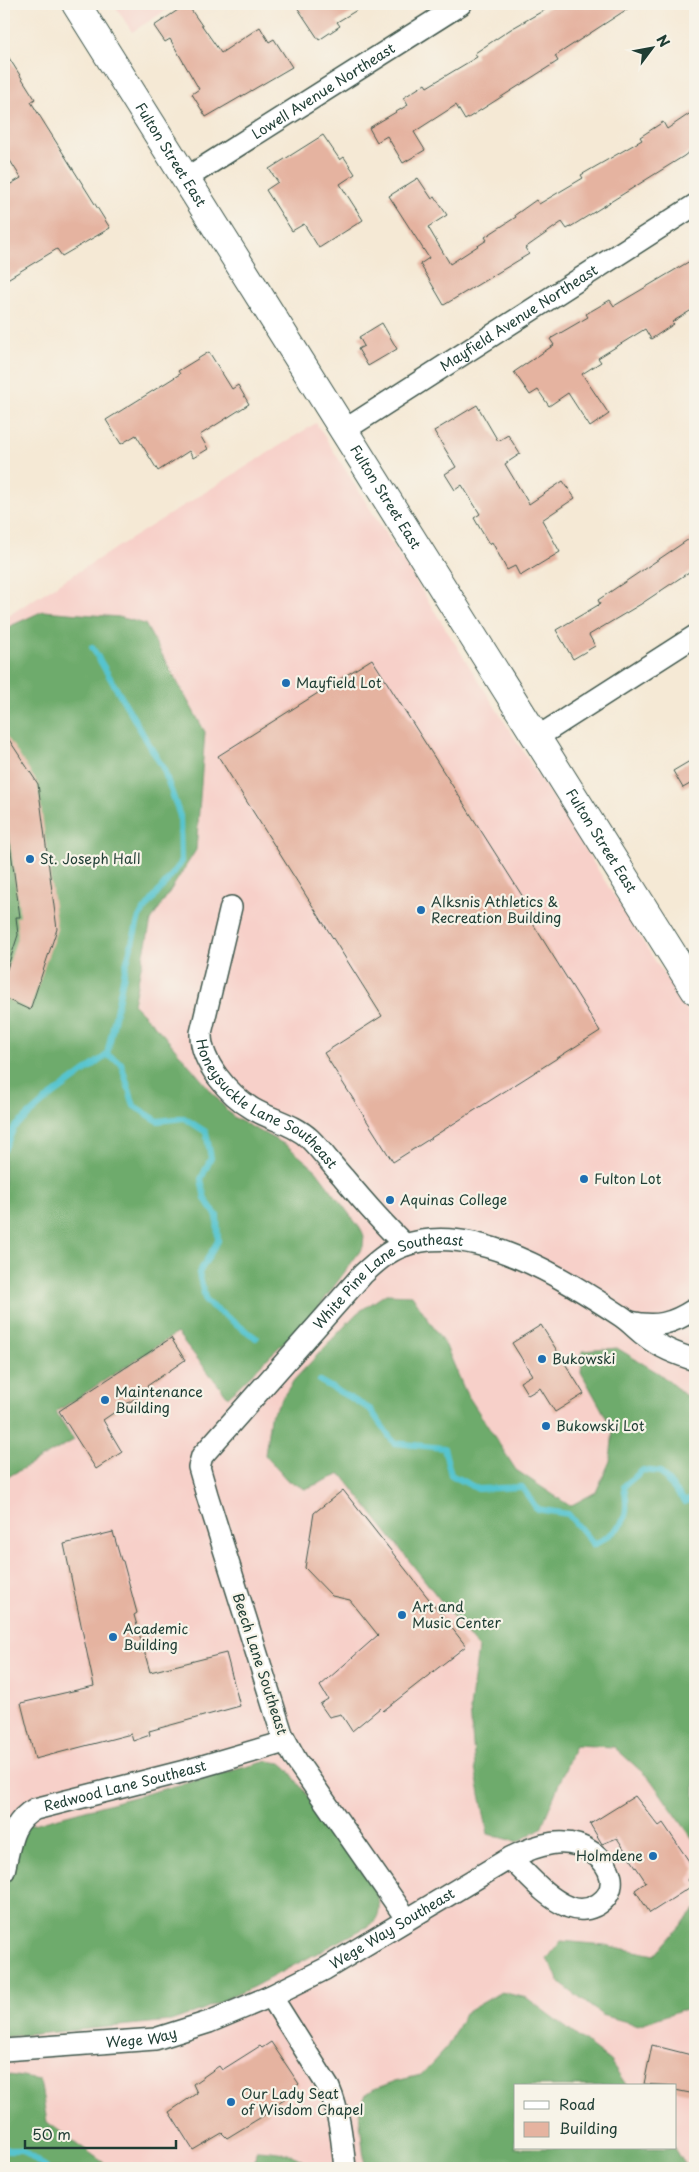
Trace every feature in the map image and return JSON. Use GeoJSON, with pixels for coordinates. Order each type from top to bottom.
{"type":"FeatureCollection","features":[{"type":"Feature","properties":{"kind":"main road","name":"Fulton Street East"},"geometry":{"type":"LineString","coordinates":[[76,4],[695,990]]}},
{"type":"Feature","properties":{"kind":"street","name":"Lowell Avenue Northeast"},"geometry":{"type":"LineString","coordinates":[[185,179],[461,4]]}},
{"type":"Feature","properties":{"kind":"street","name":"Mayfield Avenue Northeast"},"geometry":{"type":"LineString","coordinates":[[343,431],[695,205]]}},
{"type":"Feature","properties":{"kind":"street"},"geometry":{"type":"LineString","coordinates":[[536,738],[695,636]]}},
{"type":"Feature","properties":{"kind":"street","name":"Honeysuckle Lane Southeast"},"geometry":{"type":"LineString","coordinates":[[231,908],[201,1033],[202,1048],[205,1054],[213,1069],[237,1097],[252,1109],[288,1124],[311,1139],[368,1207],[405,1245]]}},
{"type":"Feature","properties":{"kind":"street","name":"White Pine Lane Southeast"},"geometry":{"type":"LineString","coordinates":[[199,1467],[205,1450],[363,1274],[383,1257],[405,1245],[436,1240],[459,1240],[505,1253],[567,1283],[630,1322],[658,1345],[695,1360]]}},
{"type":"Feature","properties":{"kind":"street","name":"White Pine Lane Southeast"},"geometry":{"type":"LineString","coordinates":[[630,1322],[648,1326],[668,1324],[695,1310]]}},
{"type":"Feature","properties":{"kind":"street","name":"Beech Lane Southeast"},"geometry":{"type":"LineString","coordinates":[[199,1467],[285,1742],[406,1918]]}},
{"type":"Feature","properties":{"kind":"street","name":"Redwood Lane Southeast"},"geometry":{"type":"LineString","coordinates":[[4,1871],[15,1828],[24,1816],[35,1809],[189,1770],[285,1742]]}},
{"type":"Feature","properties":{"kind":"street","name":"Wege Way Southeast"},"geometry":{"type":"LineString","coordinates":[[271,1996],[343,1958],[406,1918],[510,1858]]}},
{"type":"Feature","properties":{"kind":"street"},"geometry":{"type":"LineString","coordinates":[[271,1996],[334,2101],[340,2124],[345,2168]]}},
{"type":"Feature","properties":{"kind":"street","name":"Wege Way"},"geometry":{"type":"LineString","coordinates":[[4,2050],[142,2040],[171,2035],[271,1996]]}},
{"type":"Feature","properties":{"kind":"shaded area"},"geometry":{"type":"Polygon","coordinates":[[[114,4],[176,4],[132,32],[114,4]]]}},
{"type":"Feature","properties":{"kind":"shaded area","name":"Aquinas College"},"geometry":{"type":"Polygon","coordinates":[[[316,423],[695,1024],[695,2168],[4,2168],[4,618],[316,423]]]}},
{"type":"Feature","properties":{"kind":"green space"},"geometry":{"type":"Polygon","coordinates":[[[43,611],[119,617],[145,624],[205,732],[196,850],[151,921],[133,1004],[162,1033],[233,1117],[286,1145],[316,1170],[364,1236],[363,1247],[316,1311],[228,1397],[177,1333],[56,1412],[74,1440],[4,1479],[4,629],[43,611]]]}},
{"type":"Feature","properties":{"kind":"green space"},"geometry":{"type":"Polygon","coordinates":[[[386,1294],[412,1295],[446,1346],[465,1391],[516,1470],[570,1506],[596,1492],[610,1461],[613,1430],[581,1372],[583,1351],[617,1348],[660,1374],[686,1396],[695,1398],[695,1842],[650,1779],[614,1747],[575,1745],[541,1828],[518,1842],[488,1834],[475,1769],[470,1709],[478,1648],[341,1474],[305,1489],[287,1480],[265,1455],[270,1417],[294,1380],[357,1313],[386,1294]]]}},
{"type":"Feature","properties":{"kind":"green space"},"geometry":{"type":"Polygon","coordinates":[[[268,1761],[281,1763],[288,1769],[375,1890],[379,1912],[372,1924],[253,1987],[202,2010],[171,2021],[4,2037],[4,1827],[33,1824],[268,1761]]]}},
{"type":"Feature","properties":{"kind":"green space"},"geometry":{"type":"Polygon","coordinates":[[[695,1909],[695,2011],[681,2010],[638,2025],[602,2015],[561,1984],[547,1959],[561,1941],[605,1945],[655,1955],[695,1909]]]}},
{"type":"Feature","properties":{"kind":"green space"},"geometry":{"type":"Polygon","coordinates":[[[501,1992],[527,1998],[610,2061],[626,2084],[514,2084],[514,2150],[676,2150],[687,2168],[365,2168],[359,2113],[365,2095],[374,2089],[396,2081],[421,2075],[447,2047],[465,2013],[501,1992]]]}},
{"type":"Feature","properties":{"kind":"green space"},"geometry":{"type":"Polygon","coordinates":[[[4,2074],[40,2080],[47,2122],[111,2168],[4,2168],[4,2074]]]}},
{"type":"Feature","properties":{"kind":"green space"},"geometry":{"type":"Polygon","coordinates":[[[256,2150],[285,2153],[299,2159],[309,2168],[254,2168],[256,2150]]]}},
{"type":"Feature","properties":{"kind":"building"},"geometry":{"type":"Polygon","coordinates":[[[187,4],[221,53],[260,27],[269,42],[274,39],[292,67],[206,117],[192,94],[199,89],[170,39],[165,42],[154,26],[187,4]]]}},
{"type":"Feature","properties":{"kind":"building"},"geometry":{"type":"Polygon","coordinates":[[[295,4],[367,4],[337,22],[340,26],[319,40],[295,4]]]}},
{"type":"Feature","properties":{"kind":"building"},"geometry":{"type":"Polygon","coordinates":[[[555,4],[635,4],[555,56],[558,61],[465,120],[456,105],[414,132],[425,150],[403,163],[387,136],[377,142],[369,128],[408,105],[403,98],[425,84],[427,87],[477,57],[475,53],[511,29],[555,4]]]}},
{"type":"Feature","properties":{"kind":"building"},"geometry":{"type":"Polygon","coordinates":[[[4,50],[35,99],[31,102],[110,228],[62,256],[57,249],[4,281],[4,188],[21,178],[4,151],[4,50]]]}},
{"type":"Feature","properties":{"kind":"building"},"geometry":{"type":"Polygon","coordinates":[[[695,110],[695,147],[684,156],[567,229],[562,222],[525,248],[529,254],[444,305],[420,264],[429,258],[389,196],[418,178],[432,199],[435,197],[447,215],[428,227],[450,264],[487,240],[485,237],[516,217],[515,215],[536,200],[539,204],[583,178],[581,175],[642,140],[640,137],[663,122],[667,129],[695,110]]]}},
{"type":"Feature","properties":{"kind":"building"},"geometry":{"type":"Polygon","coordinates":[[[323,135],[340,160],[344,157],[355,174],[340,184],[363,220],[319,248],[304,224],[292,231],[266,190],[278,182],[269,169],[323,135]]]}},
{"type":"Feature","properties":{"kind":"building"},"geometry":{"type":"Polygon","coordinates":[[[695,258],[695,308],[672,322],[674,324],[651,339],[645,329],[598,358],[601,362],[582,374],[609,414],[590,427],[568,393],[549,406],[538,390],[530,395],[514,372],[554,345],[550,339],[588,317],[586,314],[610,300],[614,306],[695,258]]]}},
{"type":"Feature","properties":{"kind":"building"},"geometry":{"type":"Polygon","coordinates":[[[382,323],[397,349],[368,366],[358,349],[364,346],[359,337],[382,323]]]}},
{"type":"Feature","properties":{"kind":"building"},"geometry":{"type":"Polygon","coordinates":[[[209,352],[232,389],[238,385],[249,404],[200,435],[208,449],[193,458],[189,451],[158,471],[136,435],[121,444],[106,420],[180,374],[178,371],[209,352]]]}},
{"type":"Feature","properties":{"kind":"building"},"geometry":{"type":"Polygon","coordinates":[[[477,405],[498,441],[508,435],[520,454],[505,464],[529,504],[563,481],[575,498],[542,520],[560,552],[520,576],[515,566],[507,570],[492,542],[489,544],[474,518],[480,514],[462,485],[455,490],[445,474],[456,467],[434,431],[477,405]]]}},
{"type":"Feature","properties":{"kind":"building"},"geometry":{"type":"Polygon","coordinates":[[[695,535],[695,568],[641,604],[589,635],[595,646],[573,659],[556,630],[600,604],[598,600],[695,535]]]}},
{"type":"Feature","properties":{"kind":"building","name":"Alksnis Athletics & Recreation Building"},"geometry":{"type":"Polygon","coordinates":[[[372,659],[530,908],[525,911],[600,1031],[393,1162],[324,1053],[382,1016],[218,756],[372,659]]]}},
{"type":"Feature","properties":{"kind":"building","name":"St. Joseph Hall"},"geometry":{"type":"Polygon","coordinates":[[[4,732],[38,784],[57,929],[30,1010],[4,998],[4,978],[18,935],[16,917],[20,917],[4,800],[4,732]]]}},
{"type":"Feature","properties":{"kind":"building"},"geometry":{"type":"Polygon","coordinates":[[[695,758],[695,781],[683,788],[673,771],[695,758]]]}},
{"type":"Feature","properties":{"kind":"building","name":"Bukowski"},"geometry":{"type":"Polygon","coordinates":[[[541,1325],[584,1394],[555,1412],[540,1388],[528,1395],[520,1382],[532,1375],[512,1343],[541,1325]]]}},
{"type":"Feature","properties":{"kind":"building","name":"Maintenance Building"},"geometry":{"type":"Polygon","coordinates":[[[171,1338],[185,1360],[147,1386],[149,1389],[103,1420],[122,1452],[96,1469],[59,1411],[171,1338]]]}},
{"type":"Feature","properties":{"kind":"building","name":"Art and Music Center"},"geometry":{"type":"Polygon","coordinates":[[[343,1490],[466,1646],[383,1711],[380,1708],[352,1731],[341,1714],[329,1717],[320,1704],[328,1699],[320,1686],[378,1635],[350,1600],[332,1596],[305,1568],[314,1513],[343,1490]]]}},
{"type":"Feature","properties":{"kind":"building","name":"Academic Building"},"geometry":{"type":"Polygon","coordinates":[[[113,1532],[137,1613],[134,1615],[150,1672],[226,1653],[240,1706],[149,1731],[150,1735],[133,1741],[131,1734],[35,1759],[21,1703],[94,1686],[64,1544],[113,1532]]]}},
{"type":"Feature","properties":{"kind":"building","name":"Holmdene"},"geometry":{"type":"Polygon","coordinates":[[[635,1796],[659,1826],[663,1823],[695,1870],[688,1880],[692,1886],[650,1913],[635,1890],[646,1882],[617,1838],[602,1844],[590,1824],[635,1796]]]}},
{"type":"Feature","properties":{"kind":"building","name":"Our Lady Seat of Wisdom Chapel"},"geometry":{"type":"Polygon","coordinates":[[[271,2042],[299,2084],[290,2092],[291,2094],[268,2110],[268,2113],[227,2138],[222,2133],[193,2150],[169,2112],[197,2093],[193,2084],[219,2066],[222,2070],[260,2046],[262,2048],[271,2042]]]}},
{"type":"Feature","properties":{"kind":"building"},"geometry":{"type":"Polygon","coordinates":[[[652,2045],[695,2056],[695,2094],[676,2090],[676,2084],[644,2084],[652,2045]]]}},
{"type":"Feature","properties":{"kind":"waterway"},"geometry":{"type":"LineString","coordinates":[[92,647],[164,770],[180,816],[181,863],[139,917],[125,969],[107,1055],[121,1063],[134,1106],[158,1121],[184,1118],[206,1132],[211,1158],[201,1179],[205,1199],[217,1216],[218,1241],[199,1273],[206,1302],[256,1338]]}},
{"type":"Feature","properties":{"kind":"waterway"},"geometry":{"type":"LineString","coordinates":[[4,1150],[14,1128],[47,1099],[107,1055]]}},
{"type":"Feature","properties":{"kind":"waterway"},"geometry":{"type":"LineString","coordinates":[[320,1381],[370,1409],[394,1443],[444,1448],[451,1475],[478,1489],[522,1487],[537,1509],[568,1514],[594,1545],[612,1533],[622,1522],[626,1507],[624,1486],[643,1470],[660,1472],[685,1502],[695,1497]]}},
{"type":"Feature","properties":{"kind":"waterway"},"geometry":{"type":"LineString","coordinates":[[4,2147],[7,2150],[22,2150],[46,2168]]}},
{"type":"Feature","properties":{"kind":"place","name":"Mayfield Lot"},"geometry":{"type":"Point","coordinates":[286,683]}},
{"type":"Feature","properties":{"kind":"place","name":"St. Joseph Hall"},"geometry":{"type":"Point","coordinates":[30,859]}},
{"type":"Feature","properties":{"kind":"place","name":"Alksnis Athletics & Recreation Building"},"geometry":{"type":"Point","coordinates":[421,910]}},
{"type":"Feature","properties":{"kind":"place","name":"Fulton Lot"},"geometry":{"type":"Point","coordinates":[584,1179]}},
{"type":"Feature","properties":{"kind":"place","name":"Aquinas College"},"geometry":{"type":"Point","coordinates":[390,1200]}},
{"type":"Feature","properties":{"kind":"place","name":"Bukowski"},"geometry":{"type":"Point","coordinates":[542,1359]}},
{"type":"Feature","properties":{"kind":"place","name":"Maintenance Building"},"geometry":{"type":"Point","coordinates":[105,1400]}},
{"type":"Feature","properties":{"kind":"place","name":"Bukowski Lot"},"geometry":{"type":"Point","coordinates":[546,1426]}},
{"type":"Feature","properties":{"kind":"place","name":"Art and Music Center"},"geometry":{"type":"Point","coordinates":[402,1615]}},
{"type":"Feature","properties":{"kind":"place","name":"Academic Building"},"geometry":{"type":"Point","coordinates":[113,1637]}},
{"type":"Feature","properties":{"kind":"place","name":"Holmdene"},"geometry":{"type":"Point","coordinates":[653,1856]}},
{"type":"Feature","properties":{"kind":"place","name":"Our Lady Seat of Wisdom Chapel"},"geometry":{"type":"Point","coordinates":[231,2102]}}]}
